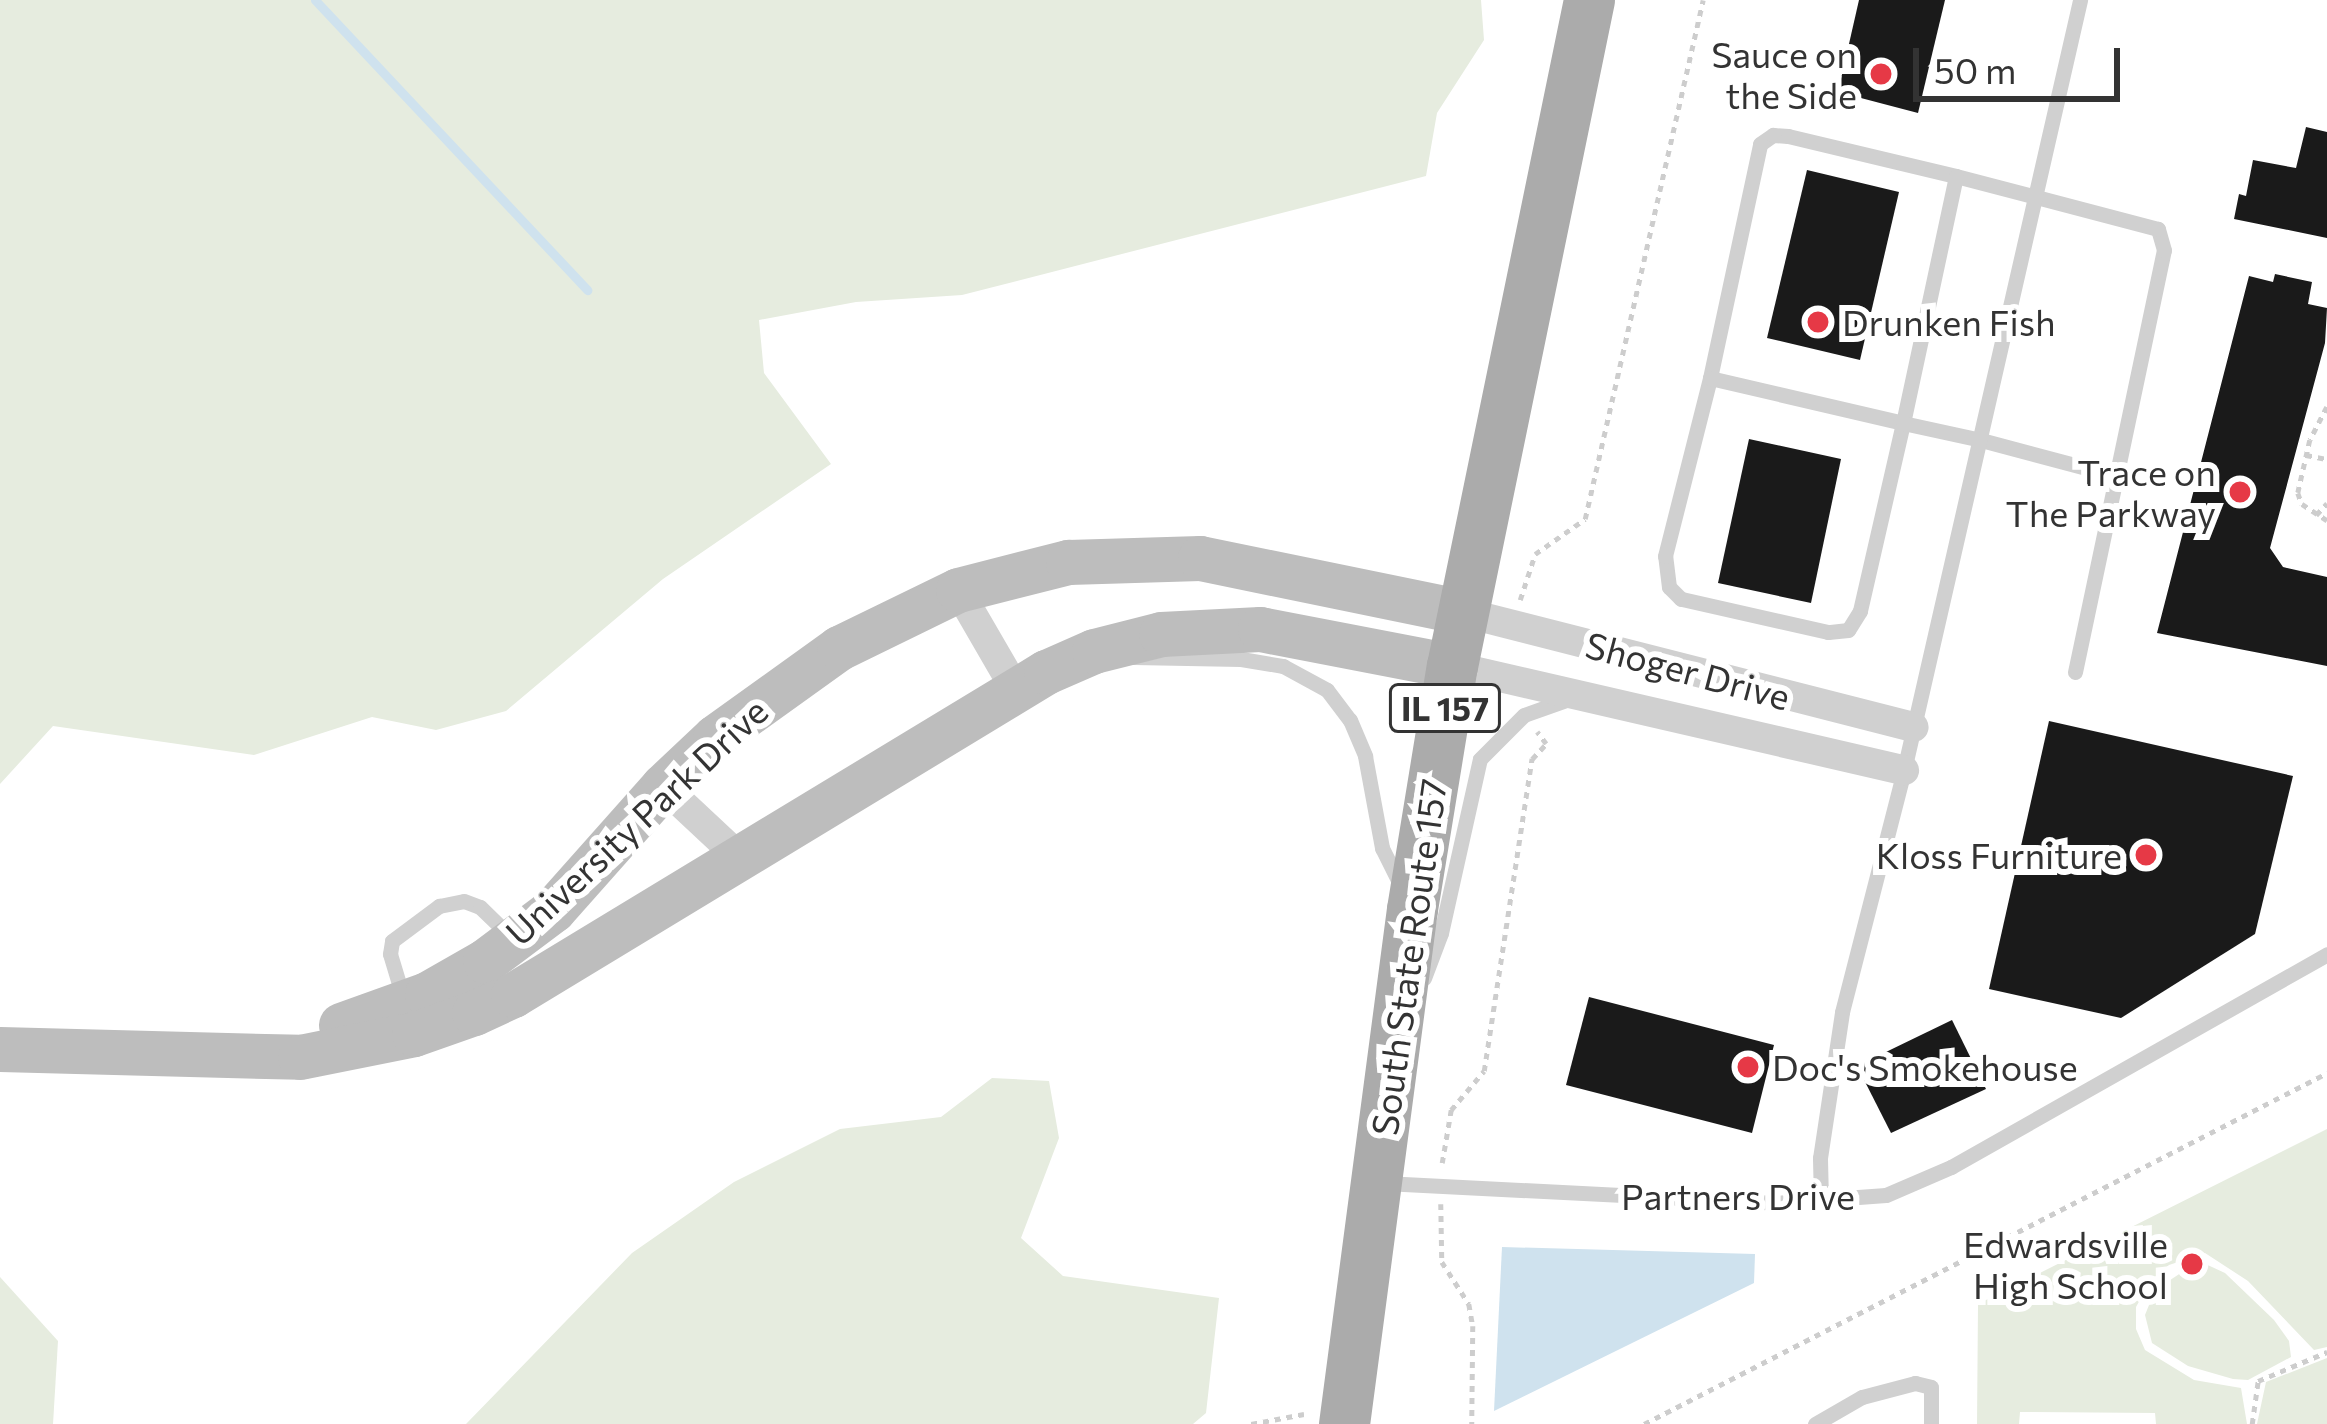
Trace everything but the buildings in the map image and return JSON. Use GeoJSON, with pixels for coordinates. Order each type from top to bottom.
{"type":"FeatureCollection","features":[{"type":"Feature","properties":{"kind":"main road","name":"South State Route 157"},"geometry":{"type":"LineString","coordinates":[[1344,1420],[1412,909],[1452,666],[1589,0]]}},
{"type":"Feature","properties":{"kind":"street","name":"University Park Drive"},"geometry":{"type":"LineString","coordinates":[[155,1056],[302,1037],[405,1002],[485,961],[553,910],[663,786],[780,687],[839,648],[958,590],[1067,562],[1200,558],[1462,612]]}},
{"type":"Feature","properties":{"kind":"street"},"geometry":{"type":"LineString","coordinates":[[958,590],[1016,689]]}},
{"type":"Feature","properties":{"kind":"street","name":"Shoger Drive"},"geometry":{"type":"LineString","coordinates":[[1462,612],[1706,678],[1914,727]]}},
{"type":"Feature","properties":{"kind":"street","name":"University Park Drive"},"geometry":{"type":"LineString","coordinates":[[0,1049],[300,1057],[414,1034],[513,995],[1016,689],[1094,651],[1161,634],[1260,628],[1452,666]]}},
{"type":"Feature","properties":{"kind":"street","name":"Shoger Drive"},"geometry":{"type":"LineString","coordinates":[[1452,666],[1904,770]]}},
{"type":"Feature","properties":{"kind":"street"},"geometry":{"type":"LineString","coordinates":[[663,786],[740,857]]}},
{"type":"Feature","properties":{"kind":"lane"},"geometry":{"type":"LineString","coordinates":[[1821,1200],[1820,1158],[1842,1012],[1904,770],[2080,0]]}},
{"type":"Feature","properties":{"kind":"lane"},"geometry":{"type":"LineString","coordinates":[[1956,176],[1860,611],[1849,630],[1828,632],[1681,599],[1669,587],[1665,556],[1710,378],[1760,144],[1772,135],[1789,136],[1956,176],[2158,229],[2164,250],[2075,672]]}},
{"type":"Feature","properties":{"kind":"lane"},"geometry":{"type":"LineString","coordinates":[[1710,378],[2116,476]]}},
{"type":"Feature","properties":{"kind":"lane"},"geometry":{"type":"LineString","coordinates":[[1094,651],[1166,661],[1262,662],[1283,666],[1327,690],[1350,720],[1364,756],[1382,848],[1412,909]]}},
{"type":"Feature","properties":{"kind":"lane","name":"Shoger Drive"},"geometry":{"type":"LineString","coordinates":[[1390,1071],[1441,933],[1480,759],[1524,715],[1584,694]]}},
{"type":"Feature","properties":{"kind":"lane"},"geometry":{"type":"LineString","coordinates":[[405,1002],[394,973],[392,941],[439,906],[464,901],[480,907],[513,940]]}},
{"type":"Feature","properties":{"kind":"lane","name":"Partners Drive"},"geometry":{"type":"LineString","coordinates":[[1376,1183],[1776,1203],[1886,1195],[1951,1168],[2327,954]]}},
{"type":"Feature","properties":{"kind":"lane"},"geometry":{"type":"LineString","coordinates":[[1815,1424],[1862,1397],[1915,1383],[1931,1388],[1931,1424]]}},
{"type":"Feature","properties":{"kind":"path"},"geometry":{"type":"LineString","coordinates":[[1515,624],[1534,554],[1585,518],[1703,0]]}},
{"type":"Feature","properties":{"kind":"path"},"geometry":{"type":"LineString","coordinates":[[2327,406],[2306,455],[2299,493],[2316,515],[2327,520]]}},
{"type":"Feature","properties":{"kind":"path"},"geometry":{"type":"LineString","coordinates":[[2306,455],[2327,459]]}},
{"type":"Feature","properties":{"kind":"path"},"geometry":{"type":"LineString","coordinates":[[2316,515],[2327,503]]}},
{"type":"Feature","properties":{"kind":"path"},"geometry":{"type":"LineString","coordinates":[[1472,1424],[1473,1325],[1469,1304],[1442,1262],[1441,1187],[1450,1110],[1484,1071],[1532,759],[1546,744],[1524,715]]}},
{"type":"Feature","properties":{"kind":"path"},"geometry":{"type":"LineString","coordinates":[[1644,1424],[2327,1073]]}},
{"type":"Feature","properties":{"kind":"path"},"geometry":{"type":"LineString","coordinates":[[2252,1424],[2258,1382],[2327,1352]]}},
{"type":"Feature","properties":{"kind":"path"},"geometry":{"type":"LineString","coordinates":[[1251,1424],[1296,1414],[1344,1420]]}},
{"type":"Feature","properties":{"kind":"shaded area"},"geometry":{"type":"Polygon","coordinates":[[[0,0],[1481,0],[1484,40],[1437,113],[1426,176],[962,295],[856,302],[759,320],[764,373],[831,464],[663,579],[506,711],[436,730],[372,717],[254,755],[53,726],[0,784],[0,0]]]}},
{"type":"Feature","properties":{"kind":"shaded area"},"geometry":{"type":"Polygon","coordinates":[[[992,1078],[1049,1081],[1059,1138],[1021,1238],[1063,1276],[1219,1298],[1206,1413],[1193,1424],[466,1424],[632,1253],[734,1182],[840,1129],[941,1117],[992,1078]]]}},
{"type":"Feature","properties":{"kind":"shaded area","name":"Edwardsville High School"},"geometry":{"type":"Polygon","coordinates":[[[2327,1129],[2327,1347],[2314,1350],[2248,1281],[2205,1253],[2169,1265],[2151,1280],[2136,1307],[2136,1329],[2145,1350],[2194,1380],[2241,1388],[2247,1424],[2156,1424],[2155,1413],[2020,1412],[2019,1424],[1977,1424],[1978,1304],[2327,1129]]]}},
{"type":"Feature","properties":{"kind":"shaded area"},"geometry":{"type":"Polygon","coordinates":[[[2199,1261],[2225,1273],[2274,1320],[2289,1341],[2291,1357],[2248,1380],[2233,1379],[2188,1366],[2152,1343],[2145,1315],[2155,1290],[2199,1261]]]}},
{"type":"Feature","properties":{"kind":"shaded area"},"geometry":{"type":"Polygon","coordinates":[[[0,1277],[58,1341],[53,1424],[0,1424],[0,1277]]]}},
{"type":"Feature","properties":{"kind":"shaded area"},"geometry":{"type":"Polygon","coordinates":[[[2327,1358],[2327,1424],[2257,1424],[2266,1382],[2327,1358]]]}},
{"type":"Feature","properties":{"kind":"water"},"geometry":{"type":"Polygon","coordinates":[[[1502,1247],[1755,1254],[1754,1283],[1494,1411],[1502,1247]]]}},
{"type":"Feature","properties":{"kind":"waterway"},"geometry":{"type":"LineString","coordinates":[[315,0],[587,290]]}},
{"type":"Feature","properties":{"kind":"place","name":"Sauce on the Side"},"geometry":{"type":"Point","coordinates":[1881,74]}},
{"type":"Feature","properties":{"kind":"place","name":"Drunken Fish"},"geometry":{"type":"Point","coordinates":[1818,322]}},
{"type":"Feature","properties":{"kind":"place","name":"Trace on The Parkway"},"geometry":{"type":"Point","coordinates":[2240,492]}},
{"type":"Feature","properties":{"kind":"place","name":"Kloss Furniture"},"geometry":{"type":"Point","coordinates":[2146,855]}},
{"type":"Feature","properties":{"kind":"place","name":"Doc's Smokehouse"},"geometry":{"type":"Point","coordinates":[1748,1067]}},
{"type":"Feature","properties":{"kind":"place","name":"Edwardsville High School"},"geometry":{"type":"Point","coordinates":[2192,1264]}}]}
